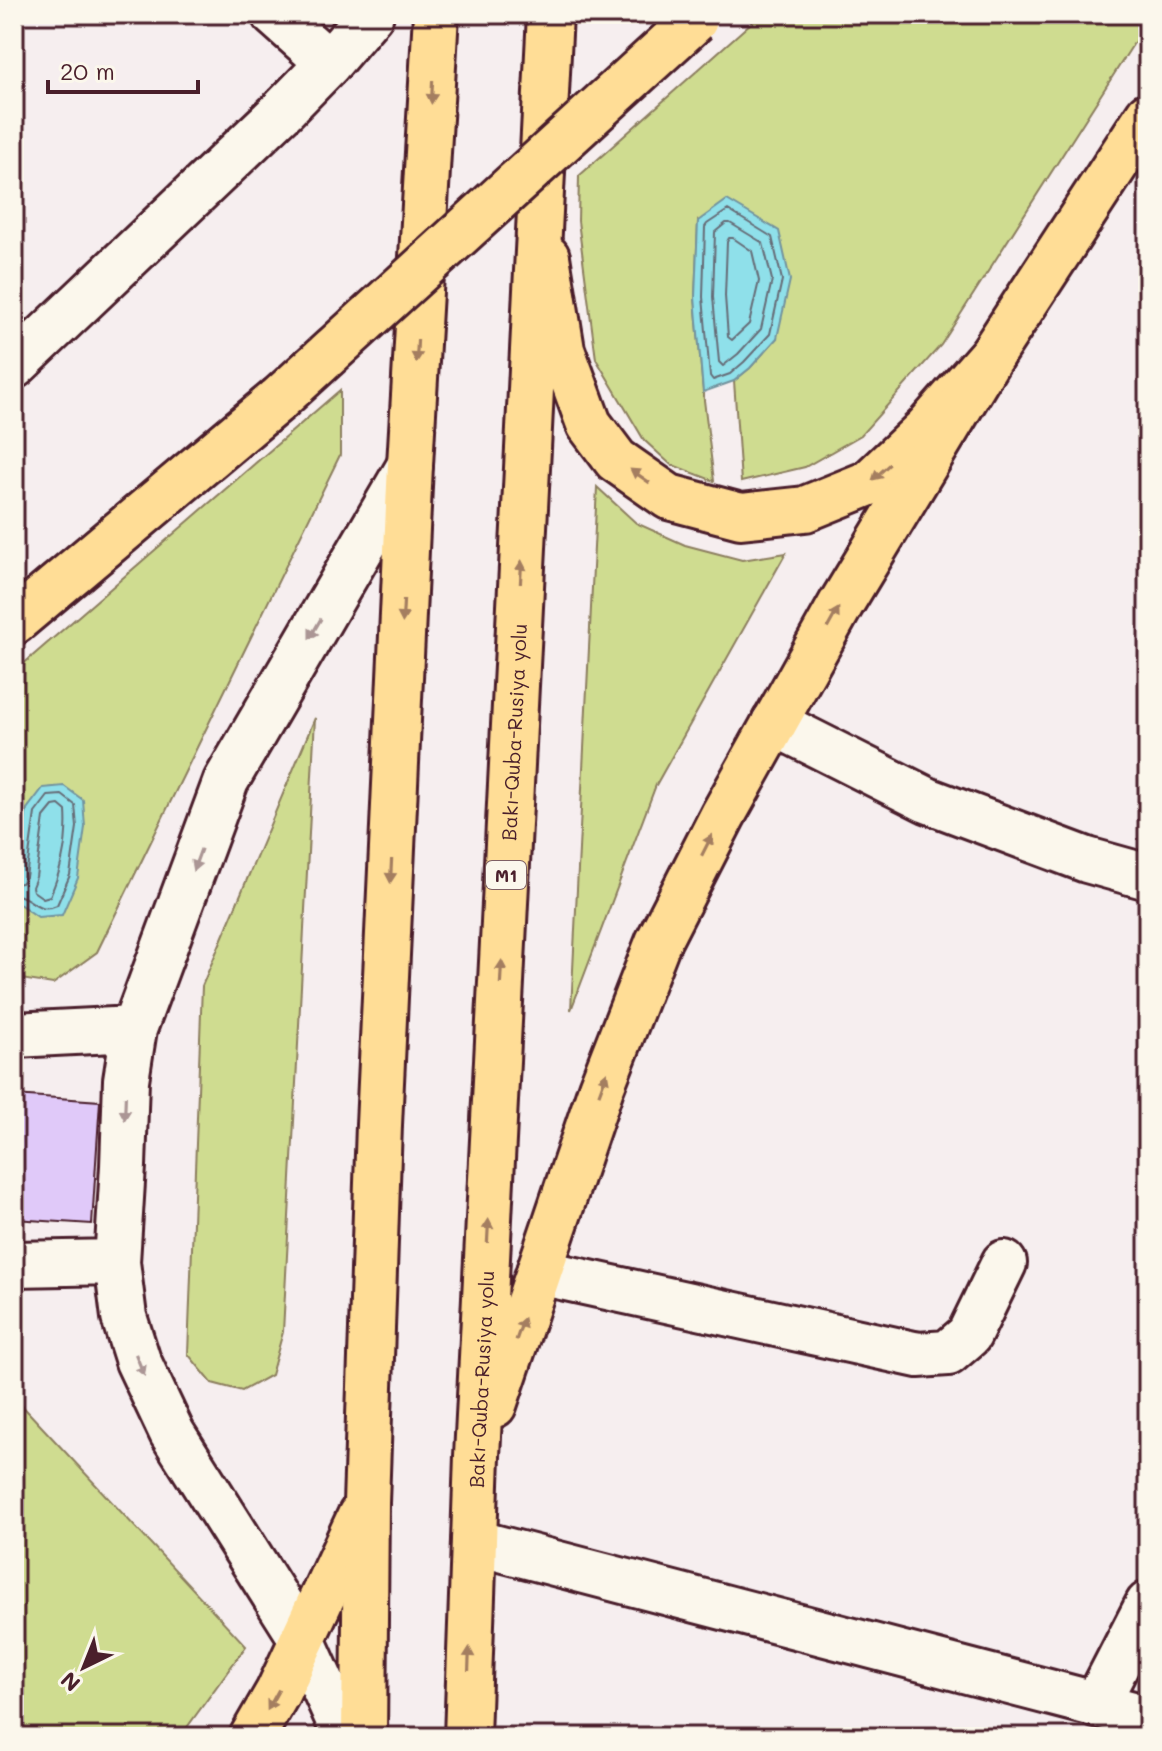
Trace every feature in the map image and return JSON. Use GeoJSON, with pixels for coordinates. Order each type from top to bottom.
{"type":"FeatureCollection","features":[{"type":"Feature","properties":{"kind":"main road"},"geometry":{"type":"LineString","coordinates":[[364,1737],[366,1503],[379,1125],[410,465],[436,14]]}},
{"type":"Feature","properties":{"kind":"main road","name":"Bakı-Quba-Rusiya yolu"},"geometry":{"type":"LineString","coordinates":[[467,1737],[477,1456],[550,14]]}},
{"type":"Feature","properties":{"kind":"main road"},"geometry":{"type":"LineString","coordinates":[[14,622],[279,399],[698,17]]}},
{"type":"Feature","properties":{"kind":"main road"},"geometry":{"type":"LineString","coordinates":[[477,1456],[601,1088],[658,942],[723,815],[841,604],[992,354],[1148,115]]}},
{"type":"Feature","properties":{"kind":"main road"},"geometry":{"type":"LineString","coordinates":[[539,211],[562,350],[589,424],[616,460],[669,497],[741,516],[805,509],[869,483],[926,429],[992,354]]}},
{"type":"Feature","properties":{"kind":"main road"},"geometry":{"type":"LineString","coordinates":[[252,1737],[278,1692],[366,1503]]}},
{"type":"Feature","properties":{"kind":"street"},"geometry":{"type":"LineString","coordinates":[[274,14],[329,63]]}},
{"type":"Feature","properties":{"kind":"street"},"geometry":{"type":"LineString","coordinates":[[14,366],[273,119],[329,63],[371,14]]}},
{"type":"Feature","properties":{"kind":"street"},"geometry":{"type":"LineString","coordinates":[[346,1737],[302,1639],[172,1433],[138,1361],[124,1317],[117,1262],[126,1080],[134,1029],[226,781],[410,465]]}},
{"type":"Feature","properties":{"kind":"street"},"geometry":{"type":"LineString","coordinates":[[774,723],[927,800],[1087,860],[1148,877]]}},
{"type":"Feature","properties":{"kind":"street"},"geometry":{"type":"LineString","coordinates":[[14,1035],[134,1029]]}},
{"type":"Feature","properties":{"kind":"street"},"geometry":{"type":"LineString","coordinates":[[14,1264],[117,1262]]}},
{"type":"Feature","properties":{"kind":"street"},"geometry":{"type":"LineString","coordinates":[[539,1272],[918,1355],[948,1353],[969,1335],[1004,1263]]}},
{"type":"Feature","properties":{"kind":"street"},"geometry":{"type":"LineString","coordinates":[[474,1542],[1148,1718]]}},
{"type":"Feature","properties":{"kind":"street"},"geometry":{"type":"LineString","coordinates":[[1096,1705],[1148,1604]]}},
{"type":"Feature","properties":{"kind":"green space"},"geometry":{"type":"Polygon","coordinates":[[[761,14],[1148,14],[1148,21],[941,345],[861,435],[805,467],[741,482],[734,381],[777,338],[698,221],[695,297],[714,481],[670,464],[644,440],[596,359],[578,221],[579,176],[761,14]]]}},
{"type":"Feature","properties":{"kind":"green space"},"geometry":{"type":"Polygon","coordinates":[[[340,390],[340,455],[97,952],[53,984],[14,978],[14,672],[340,390]]]}},
{"type":"Feature","properties":{"kind":"green space"},"geometry":{"type":"Polygon","coordinates":[[[597,487],[636,523],[685,545],[742,560],[786,553],[656,785],[571,1010],[597,487]]]}},
{"type":"Feature","properties":{"kind":"green space"},"geometry":{"type":"Polygon","coordinates":[[[315,718],[283,1332],[271,1375],[242,1391],[212,1383],[188,1354],[202,986],[315,718]]]}},
{"type":"Feature","properties":{"kind":"green space"},"geometry":{"type":"Polygon","coordinates":[[[15,1398],[246,1646],[180,1737],[14,1737],[15,1398]]]}},
{"type":"Feature","properties":{"kind":"water"},"geometry":{"type":"Polygon","coordinates":[[[727,200],[779,231],[790,280],[777,338],[734,381],[703,392],[695,297],[698,221],[727,200]]]}},
{"type":"Feature","properties":{"kind":"water"},"geometry":{"type":"Polygon","coordinates":[[[64,786],[83,800],[85,827],[78,878],[62,915],[38,917],[15,901],[27,809],[43,788],[64,786]]]}},
{"type":"Feature","properties":{"kind":"building"},"geometry":{"type":"Polygon","coordinates":[[[14,1095],[100,1101],[92,1224],[14,1219],[14,1095]]]}}]}
